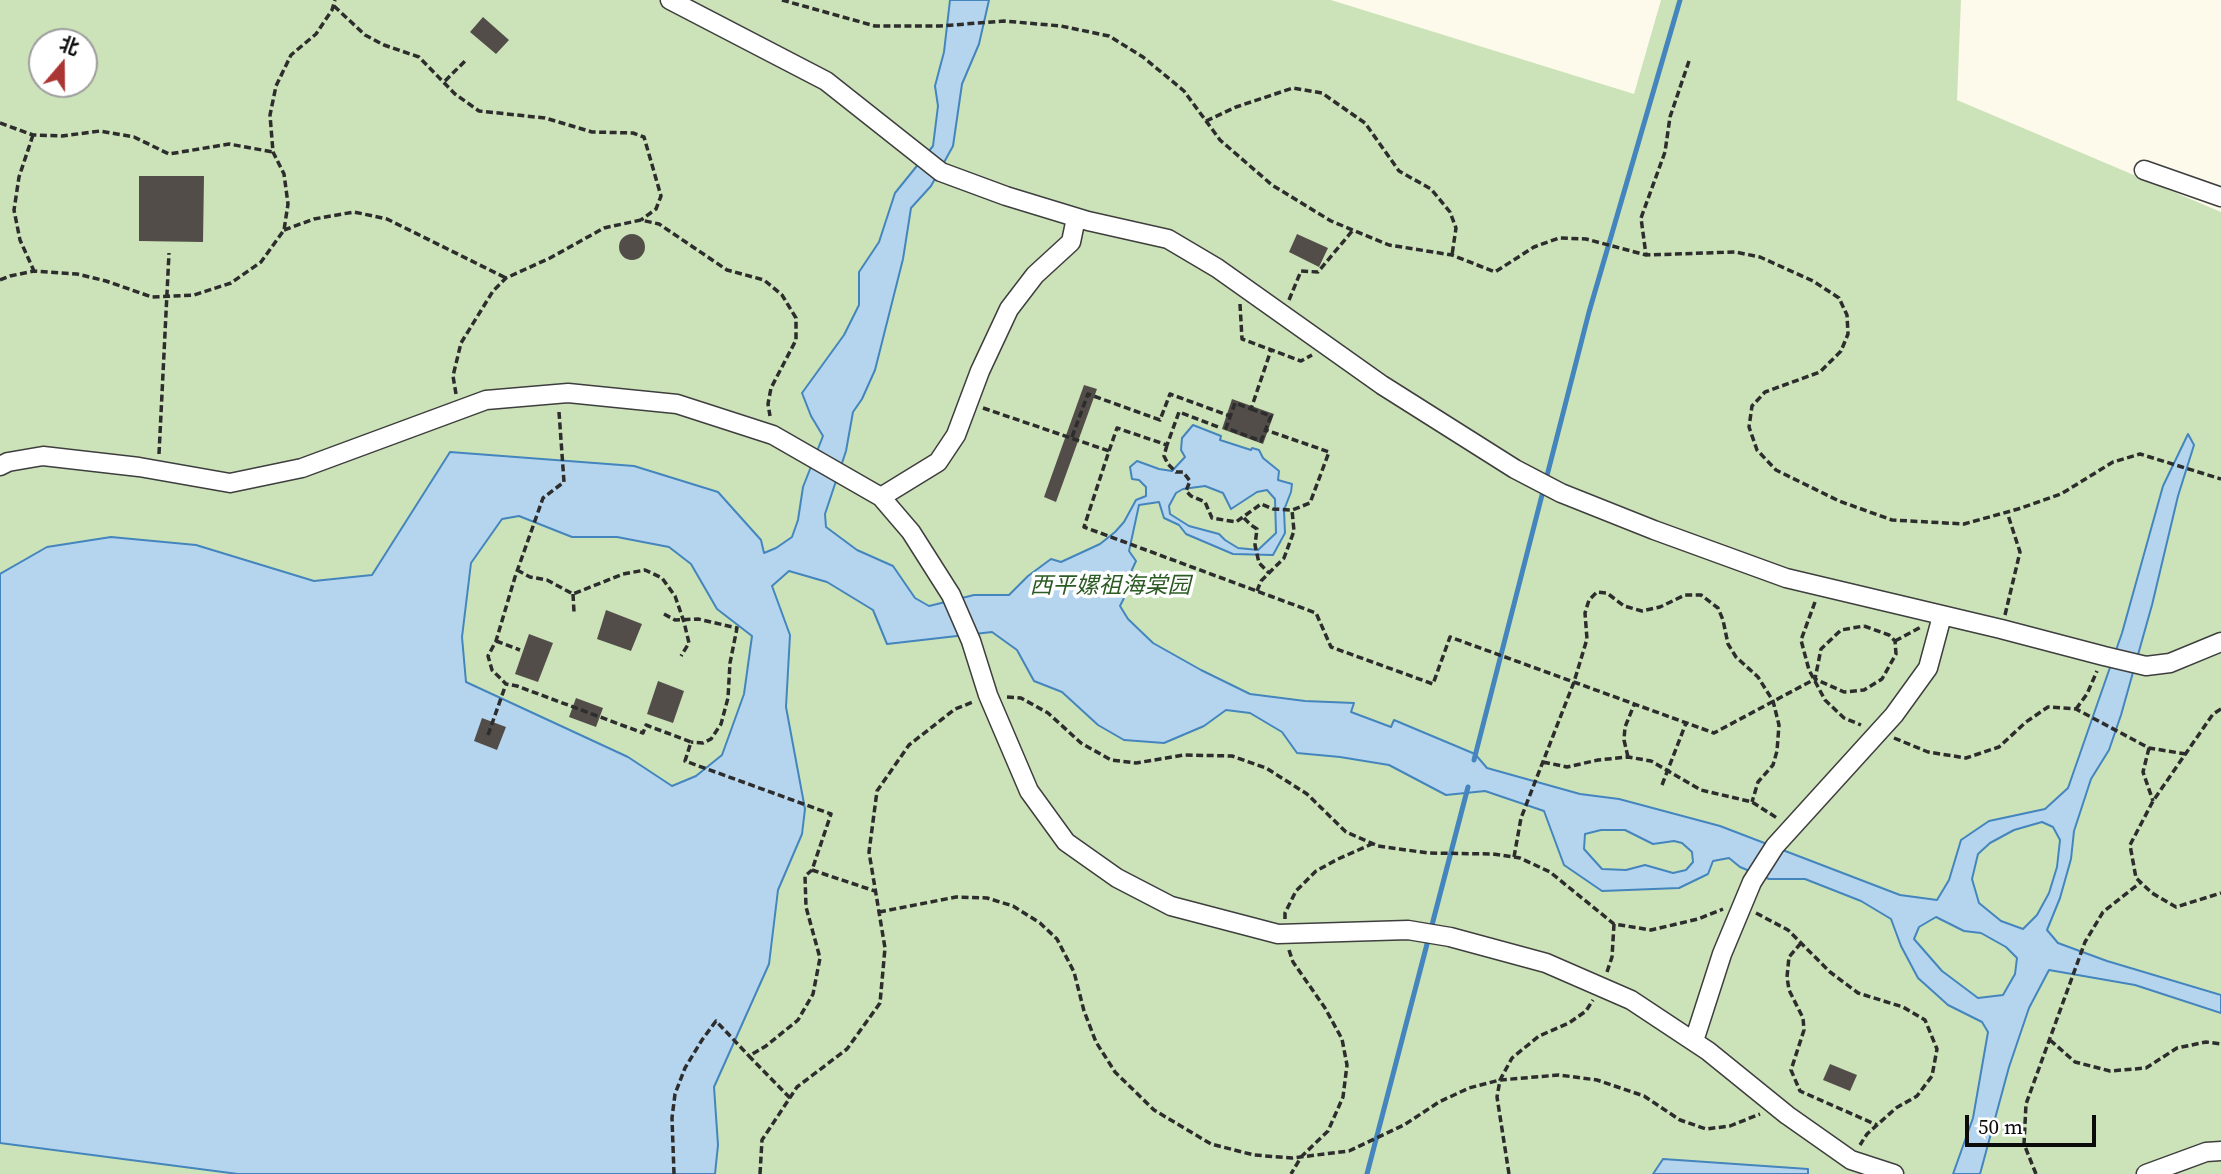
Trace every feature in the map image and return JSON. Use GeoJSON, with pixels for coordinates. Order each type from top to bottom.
{"type":"FeatureCollection","features":[{"type":"Feature","properties":{"kind":"street"},"geometry":{"type":"LineString","coordinates":[[670,0],[826,81],[941,172],[1076,218],[1168,239],[1239,284],[1382,385],[1515,469],[1561,493],[1786,578],[2146,666],[2171,663],[2221,642]]}},
{"type":"Feature","properties":{"kind":"street"},"geometry":{"type":"LineString","coordinates":[[2144,170],[2221,197]]}},
{"type":"Feature","properties":{"kind":"street"},"geometry":{"type":"LineString","coordinates":[[881,497],[938,462],[956,435],[980,371],[1009,309],[1035,275],[1071,242],[1076,218]]}},
{"type":"Feature","properties":{"kind":"street"},"geometry":{"type":"LineString","coordinates":[[0,466],[43,456],[230,482],[302,468],[486,400],[568,393],[677,404],[773,435],[881,497],[911,531],[951,595],[971,641],[988,695],[1029,791],[1066,842],[1117,878],[1171,906],[1278,934],[1408,930],[1450,937],[1546,963],[1631,1000],[1694,1041],[1776,1107],[1851,1160],[1894,1174]]}},
{"type":"Feature","properties":{"kind":"street"},"geometry":{"type":"LineString","coordinates":[[1694,1041],[1722,954],[1752,882],[1790,828],[1895,715],[1928,668],[1942,616]]}},
{"type":"Feature","properties":{"kind":"street"},"geometry":{"type":"LineString","coordinates":[[2146,1174],[2206,1152],[2221,1151]]}},
{"type":"Feature","properties":{"kind":"path"},"geometry":{"type":"LineString","coordinates":[[0,281],[34,271],[77,274],[152,297],[194,295],[231,283],[261,262],[284,230],[288,204],[284,174],[274,152],[270,115],[276,86],[291,55],[316,34],[335,0]]}},
{"type":"Feature","properties":{"kind":"path"},"geometry":{"type":"LineString","coordinates":[[782,0],[874,26],[940,26],[990,21],[1061,26],[1109,36],[1143,57],[1184,91],[1220,140],[1272,185],[1331,222],[1389,245],[1452,255],[1496,272],[1534,247],[1559,238],[1586,239],[1646,255],[1735,252],[1760,257],[1812,281],[1839,298],[1847,315],[1848,334],[1841,351],[1820,372],[1765,392],[1752,406],[1749,427],[1758,450],[1776,470],[1839,501],[1892,520],[1964,524],[2061,494],[2113,462],[2140,454],[2221,479]]}},
{"type":"Feature","properties":{"kind":"path"},"geometry":{"type":"LineString","coordinates":[[333,6],[365,35],[419,57],[455,94],[479,111],[545,118],[592,132],[633,133],[644,136],[661,195],[656,209],[641,220],[604,228],[550,258],[506,278],[492,291],[461,343],[453,376],[459,409]]}},
{"type":"Feature","properties":{"kind":"path"},"geometry":{"type":"LineString","coordinates":[[445,81],[466,60]]}},
{"type":"Feature","properties":{"kind":"path"},"geometry":{"type":"LineString","coordinates":[[1646,255],[1641,218],[1665,152],[1670,117],[1689,61]]}},
{"type":"Feature","properties":{"kind":"path"},"geometry":{"type":"LineString","coordinates":[[1206,121],[1236,107],[1293,88],[1322,93],[1365,123],[1399,172],[1431,189],[1450,212],[1456,228],[1452,255]]}},
{"type":"Feature","properties":{"kind":"path"},"geometry":{"type":"LineString","coordinates":[[0,123],[33,135],[62,136],[100,131],[134,136],[169,154],[229,144],[274,152]]}},
{"type":"Feature","properties":{"kind":"path"},"geometry":{"type":"LineString","coordinates":[[33,135],[19,177],[14,209],[20,240],[34,271]]}},
{"type":"Feature","properties":{"kind":"path"},"geometry":{"type":"LineString","coordinates":[[284,230],[314,219],[354,212],[387,219],[506,278]]}},
{"type":"Feature","properties":{"kind":"path"},"geometry":{"type":"LineString","coordinates":[[641,220],[659,224],[727,270],[764,280],[782,295],[796,318],[796,340],[771,388],[768,404],[773,435]]}},
{"type":"Feature","properties":{"kind":"path"},"geometry":{"type":"LineString","coordinates":[[1282,314],[1301,271],[1318,272],[1353,230]]}},
{"type":"Feature","properties":{"kind":"path"},"geometry":{"type":"LineString","coordinates":[[158,470],[169,253]]}},
{"type":"Feature","properties":{"kind":"path"},"geometry":{"type":"LineString","coordinates":[[1239,284],[1242,339],[1301,361],[1328,347]]}},
{"type":"Feature","properties":{"kind":"path"},"geometry":{"type":"LineString","coordinates":[[1251,409],[1271,350]]}},
{"type":"Feature","properties":{"kind":"path"},"geometry":{"type":"LineString","coordinates":[[558,394],[564,482],[543,498],[517,570],[496,641],[488,656],[492,670],[506,684],[643,733],[646,725],[691,742],[703,743],[710,739],[721,724],[728,698],[730,663],[737,628],[698,619],[675,620],[664,614]]}},
{"type":"Feature","properties":{"kind":"path"},"geometry":{"type":"LineString","coordinates":[[1072,438],[1088,394],[1160,420],[1170,394],[1230,416]]}},
{"type":"Feature","properties":{"kind":"path"},"geometry":{"type":"LineString","coordinates":[[968,403],[1109,451]]}},
{"type":"Feature","properties":{"kind":"path"},"geometry":{"type":"LineString","coordinates":[[1235,403],[1251,409],[1271,416],[1261,441],[1226,428],[1235,403]]}},
{"type":"Feature","properties":{"kind":"path"},"geometry":{"type":"LineString","coordinates":[[1218,427],[1179,412],[1164,456],[1172,469],[1183,472],[1190,481],[1186,491],[1205,502],[1212,518],[1236,522],[1261,504],[1273,509],[1292,510],[1310,503],[1329,453],[1266,430]]}},
{"type":"Feature","properties":{"kind":"path"},"geometry":{"type":"LineString","coordinates":[[1167,445],[1117,428],[1084,527],[1316,613],[1331,647],[1433,684],[1450,637],[1714,733],[1815,679]]}},
{"type":"Feature","properties":{"kind":"path"},"geometry":{"type":"LineString","coordinates":[[1257,592],[1261,581],[1284,558],[1294,531],[1292,510]]}},
{"type":"Feature","properties":{"kind":"path"},"geometry":{"type":"LineString","coordinates":[[2001,629],[2020,552],[2007,512]]}},
{"type":"Feature","properties":{"kind":"path"},"geometry":{"type":"LineString","coordinates":[[1244,517],[1257,529],[1255,545],[1259,564],[1269,573]]}},
{"type":"Feature","properties":{"kind":"path"},"geometry":{"type":"LineString","coordinates":[[517,570],[530,577],[547,580],[573,594]]}},
{"type":"Feature","properties":{"kind":"path"},"geometry":{"type":"LineString","coordinates":[[573,594],[623,574],[645,570],[662,578],[675,596],[682,618],[688,643],[681,656]]}},
{"type":"Feature","properties":{"kind":"path"},"geometry":{"type":"LineString","coordinates":[[1820,587],[1801,640],[1810,670],[1825,700],[1844,718],[1928,752],[1966,758],[1999,747],[2026,722],[2048,707],[2076,709],[2149,748],[2186,754]]}},
{"type":"Feature","properties":{"kind":"path"},"geometry":{"type":"LineString","coordinates":[[1514,858],[1524,811],[1574,682],[1587,639],[1585,612],[1589,600],[1597,592],[1607,593],[1624,606],[1642,611],[1660,607],[1685,595],[1701,595],[1718,608],[1728,644],[1736,657],[1758,677],[1773,701],[1779,725],[1773,765],[1758,782],[1752,802]]}},
{"type":"Feature","properties":{"kind":"path"},"geometry":{"type":"LineString","coordinates":[[573,594],[574,612]]}},
{"type":"Feature","properties":{"kind":"path"},"geometry":{"type":"LineString","coordinates":[[1864,626],[1889,635],[1895,641],[1896,654],[1882,679],[1864,690],[1844,692],[1815,679],[1821,649],[1841,630],[1864,626]]}},
{"type":"Feature","properties":{"kind":"path"},"geometry":{"type":"LineString","coordinates":[[496,641],[520,650]]}},
{"type":"Feature","properties":{"kind":"path"},"geometry":{"type":"LineString","coordinates":[[2076,709],[2107,657]]}},
{"type":"Feature","properties":{"kind":"path"},"geometry":{"type":"LineString","coordinates":[[488,735],[506,684]]}},
{"type":"Feature","properties":{"kind":"path"},"geometry":{"type":"LineString","coordinates":[[761,1174],[762,1140],[797,1087],[848,1049],[880,1003],[885,948],[869,852],[877,791],[909,745],[955,709],[988,695],[1021,698],[1048,713],[1081,743],[1111,760],[1136,763],[1184,755],[1232,756],[1266,768],[1307,794],[1346,832],[1372,844],[1429,853],[1470,853],[1514,858],[1550,872],[1614,924],[1651,930],[1743,905],[1787,930],[1830,972],[1858,993],[1903,1007],[1925,1020],[1937,1049],[1933,1076],[1917,1096],[1896,1108],[1867,1134],[1851,1160]]}},
{"type":"Feature","properties":{"kind":"path"},"geometry":{"type":"LineString","coordinates":[[1628,757],[1625,727],[1635,704]]}},
{"type":"Feature","properties":{"kind":"path"},"geometry":{"type":"LineString","coordinates":[[2221,709],[2213,714],[2153,801],[2130,845],[2137,878],[2152,893],[2176,907],[2221,893]]}},
{"type":"Feature","properties":{"kind":"path"},"geometry":{"type":"LineString","coordinates":[[1662,785],[1686,723]]}},
{"type":"Feature","properties":{"kind":"path"},"geometry":{"type":"LineString","coordinates":[[691,742],[685,761],[831,814],[812,870],[805,876],[806,907],[820,958],[813,993],[798,1020],[749,1056]]}},
{"type":"Feature","properties":{"kind":"path"},"geometry":{"type":"LineString","coordinates":[[2149,748],[2143,772],[2153,801]]}},
{"type":"Feature","properties":{"kind":"path"},"geometry":{"type":"LineString","coordinates":[[1543,762],[1567,767],[1628,757],[1651,761],[1701,790],[1752,802],[1790,828]]}},
{"type":"Feature","properties":{"kind":"path"},"geometry":{"type":"LineString","coordinates":[[1291,1174],[1301,1157],[1328,1131],[1343,1097],[1348,1065],[1342,1039],[1325,1007],[1293,962],[1285,934],[1285,912],[1296,891],[1316,872],[1372,844]]}},
{"type":"Feature","properties":{"kind":"path"},"geometry":{"type":"LineString","coordinates":[[812,870],[875,891]]}},
{"type":"Feature","properties":{"kind":"path"},"geometry":{"type":"LineString","coordinates":[[2036,1174],[2024,1144],[2026,1104],[2049,1040],[2085,942],[2103,912],[2141,883]]}},
{"type":"Feature","properties":{"kind":"path"},"geometry":{"type":"LineString","coordinates":[[879,912],[956,897],[987,898],[1013,906],[1040,923],[1057,939],[1074,972],[1084,1011],[1096,1042],[1115,1072],[1154,1110],[1211,1144],[1254,1155],[1301,1157],[1349,1151],[1398,1128],[1439,1102],[1469,1088],[1500,1080],[1559,1075],[1597,1080],[1644,1096],[1680,1120],[1706,1129],[1730,1126],[1776,1107]]}},
{"type":"Feature","properties":{"kind":"path"},"geometry":{"type":"LineString","coordinates":[[1509,1174],[1497,1097],[1500,1080],[1512,1058],[1539,1036],[1569,1023],[1586,1011],[1602,987],[1612,957],[1614,924]]}},
{"type":"Feature","properties":{"kind":"path"},"geometry":{"type":"LineString","coordinates":[[1801,943],[1789,957],[1787,977],[1789,990],[1803,1018],[1804,1030],[1791,1070],[1800,1091],[1877,1125]]}},
{"type":"Feature","properties":{"kind":"path"},"geometry":{"type":"LineString","coordinates":[[674,1174],[672,1118],[675,1094],[685,1068],[716,1021],[790,1098]]}},
{"type":"Feature","properties":{"kind":"path"},"geometry":{"type":"LineString","coordinates":[[2049,1040],[2075,1062],[2110,1070],[2146,1068],[2176,1048],[2206,1042],[2221,1044]]}},
{"type":"Feature","properties":{"kind":"green space","name":"西平嫘祖海棠园"},"geometry":{"type":"Polygon","coordinates":[[[0,0],[1331,0],[1634,94],[1661,0],[1961,0],[1957,100],[2221,212],[2221,1174],[0,1174],[0,0]]]}},
{"type":"Feature","properties":{"kind":"water"},"geometry":{"type":"Polygon","coordinates":[[[950,0],[989,0],[979,44],[962,84],[953,146],[931,186],[911,208],[903,259],[875,370],[853,412],[846,451],[825,514],[826,527],[857,550],[893,566],[915,598],[929,606],[974,595],[1009,595],[1051,559],[1061,562],[1100,544],[1124,522],[1136,500],[1146,496],[1146,487],[1139,480],[1132,479],[1130,467],[1137,461],[1172,471],[1185,457],[1181,450],[1182,438],[1193,425],[1221,436],[1220,440],[1259,450],[1263,458],[1279,471],[1278,480],[1292,484],[1284,510],[1285,533],[1273,555],[1233,554],[1186,534],[1179,525],[1164,518],[1159,502],[1139,505],[1129,551],[1136,561],[1120,606],[1128,619],[1153,643],[1250,694],[1305,701],[1354,703],[1351,712],[1391,727],[1394,720],[1475,754],[1487,768],[1580,794],[1619,799],[1720,826],[1900,895],[1937,900],[1949,880],[1961,840],[1989,821],[2045,809],[2068,788],[2122,633],[2163,486],[2188,434],[2194,445],[2178,496],[2152,605],[2121,715],[2109,750],[2091,779],[2074,831],[2071,859],[2060,898],[2047,930],[2058,943],[2107,961],[2221,995],[2221,1013],[2135,985],[2049,970],[2029,1008],[2009,1067],[1980,1174],[1953,1174],[1973,1118],[1988,1032],[1982,1022],[1948,1005],[1918,978],[1901,946],[1891,919],[1861,901],[1805,879],[1769,879],[1740,867],[1729,858],[1713,861],[1708,874],[1679,888],[1602,891],[1564,865],[1544,811],[1485,791],[1446,795],[1389,765],[1297,753],[1282,732],[1250,713],[1226,710],[1204,726],[1164,743],[1124,740],[1098,725],[1062,692],[1034,681],[1017,650],[992,632],[887,644],[873,610],[827,582],[789,571],[772,586],[790,635],[786,707],[805,809],[802,834],[778,890],[769,964],[714,1087],[718,1145],[715,1174],[238,1174],[0,1143],[0,574],[47,547],[111,537],[196,545],[314,581],[372,575],[450,452],[634,466],[718,492],[761,540],[764,553],[776,548],[792,537],[798,520],[803,487],[823,436],[802,393],[844,335],[859,305],[859,272],[879,242],[895,193],[933,146],[938,106],[935,86],[944,52],[950,0]],[[1205,486],[1183,489],[1176,493],[1169,506],[1170,514],[1189,526],[1219,534],[1238,548],[1258,550],[1276,533],[1275,499],[1267,490],[1257,492],[1231,509],[1223,493],[1205,486]],[[519,516],[502,519],[471,563],[462,637],[466,682],[628,757],[672,786],[696,776],[722,755],[744,694],[752,636],[717,609],[691,564],[669,547],[617,537],[572,537],[519,516]],[[2042,822],[2014,830],[1990,843],[1978,854],[1972,879],[1979,903],[2001,921],[2023,929],[2037,915],[2049,893],[2057,867],[2060,840],[2053,827],[2042,822]],[[1601,830],[1585,834],[1584,849],[1602,869],[1626,870],[1645,865],[1673,873],[1686,870],[1693,862],[1692,852],[1682,843],[1674,841],[1653,844],[1625,830],[1601,830]],[[1936,917],[1919,927],[1914,939],[1942,971],[1978,998],[2003,995],[2015,974],[2017,958],[2006,947],[1981,933],[1964,931],[1936,917]]]}},
{"type":"Feature","properties":{"kind":"water"},"geometry":{"type":"Polygon","coordinates":[[[1663,1159],[1808,1169],[1808,1174],[1653,1174],[1663,1159]]]}},
{"type":"Feature","properties":{"kind":"building"},"geometry":{"type":"Polygon","coordinates":[[[483,17],[509,40],[496,54],[470,32],[483,17]]]}},
{"type":"Feature","properties":{"kind":"building"},"geometry":{"type":"Polygon","coordinates":[[[139,176],[204,176],[203,242],[139,241],[139,176]]]}},
{"type":"Feature","properties":{"kind":"building"},"geometry":{"type":"Polygon","coordinates":[[[632,234],[642,237],[645,247],[642,257],[632,260],[622,257],[619,247],[622,237],[632,234]]]}},
{"type":"Feature","properties":{"kind":"building"},"geometry":{"type":"Polygon","coordinates":[[[1297,234],[1328,248],[1319,267],[1289,252],[1297,234]]]}},
{"type":"Feature","properties":{"kind":"building"},"geometry":{"type":"Polygon","coordinates":[[[1084,385],[1097,389],[1056,502],[1044,497],[1084,385]]]}},
{"type":"Feature","properties":{"kind":"building"},"geometry":{"type":"Polygon","coordinates":[[[1232,399],[1274,414],[1263,444],[1222,429],[1232,399]]]}},
{"type":"Feature","properties":{"kind":"building"},"geometry":{"type":"Polygon","coordinates":[[[606,610],[642,624],[631,651],[597,639],[606,610]]]}},
{"type":"Feature","properties":{"kind":"building"},"geometry":{"type":"Polygon","coordinates":[[[529,634],[553,643],[538,682],[515,674],[529,634]]]}},
{"type":"Feature","properties":{"kind":"building"},"geometry":{"type":"Polygon","coordinates":[[[658,681],[684,691],[673,723],[647,714],[658,681]]]}},
{"type":"Feature","properties":{"kind":"building"},"geometry":{"type":"Polygon","coordinates":[[[576,698],[603,708],[596,727],[569,717],[576,698]]]}},
{"type":"Feature","properties":{"kind":"building"},"geometry":{"type":"Polygon","coordinates":[[[482,718],[506,727],[497,750],[474,741],[482,718]]]}},
{"type":"Feature","properties":{"kind":"building"},"geometry":{"type":"Polygon","coordinates":[[[1830,1064],[1857,1075],[1850,1091],[1823,1080],[1830,1064]]]}},
{"type":"Feature","properties":{"kind":"waterway"},"geometry":{"type":"LineString","coordinates":[[1474,760],[1589,312],[1680,0]]}},
{"type":"Feature","properties":{"kind":"waterway"},"geometry":{"type":"LineString","coordinates":[[1367,1174],[1468,787]]}}]}
